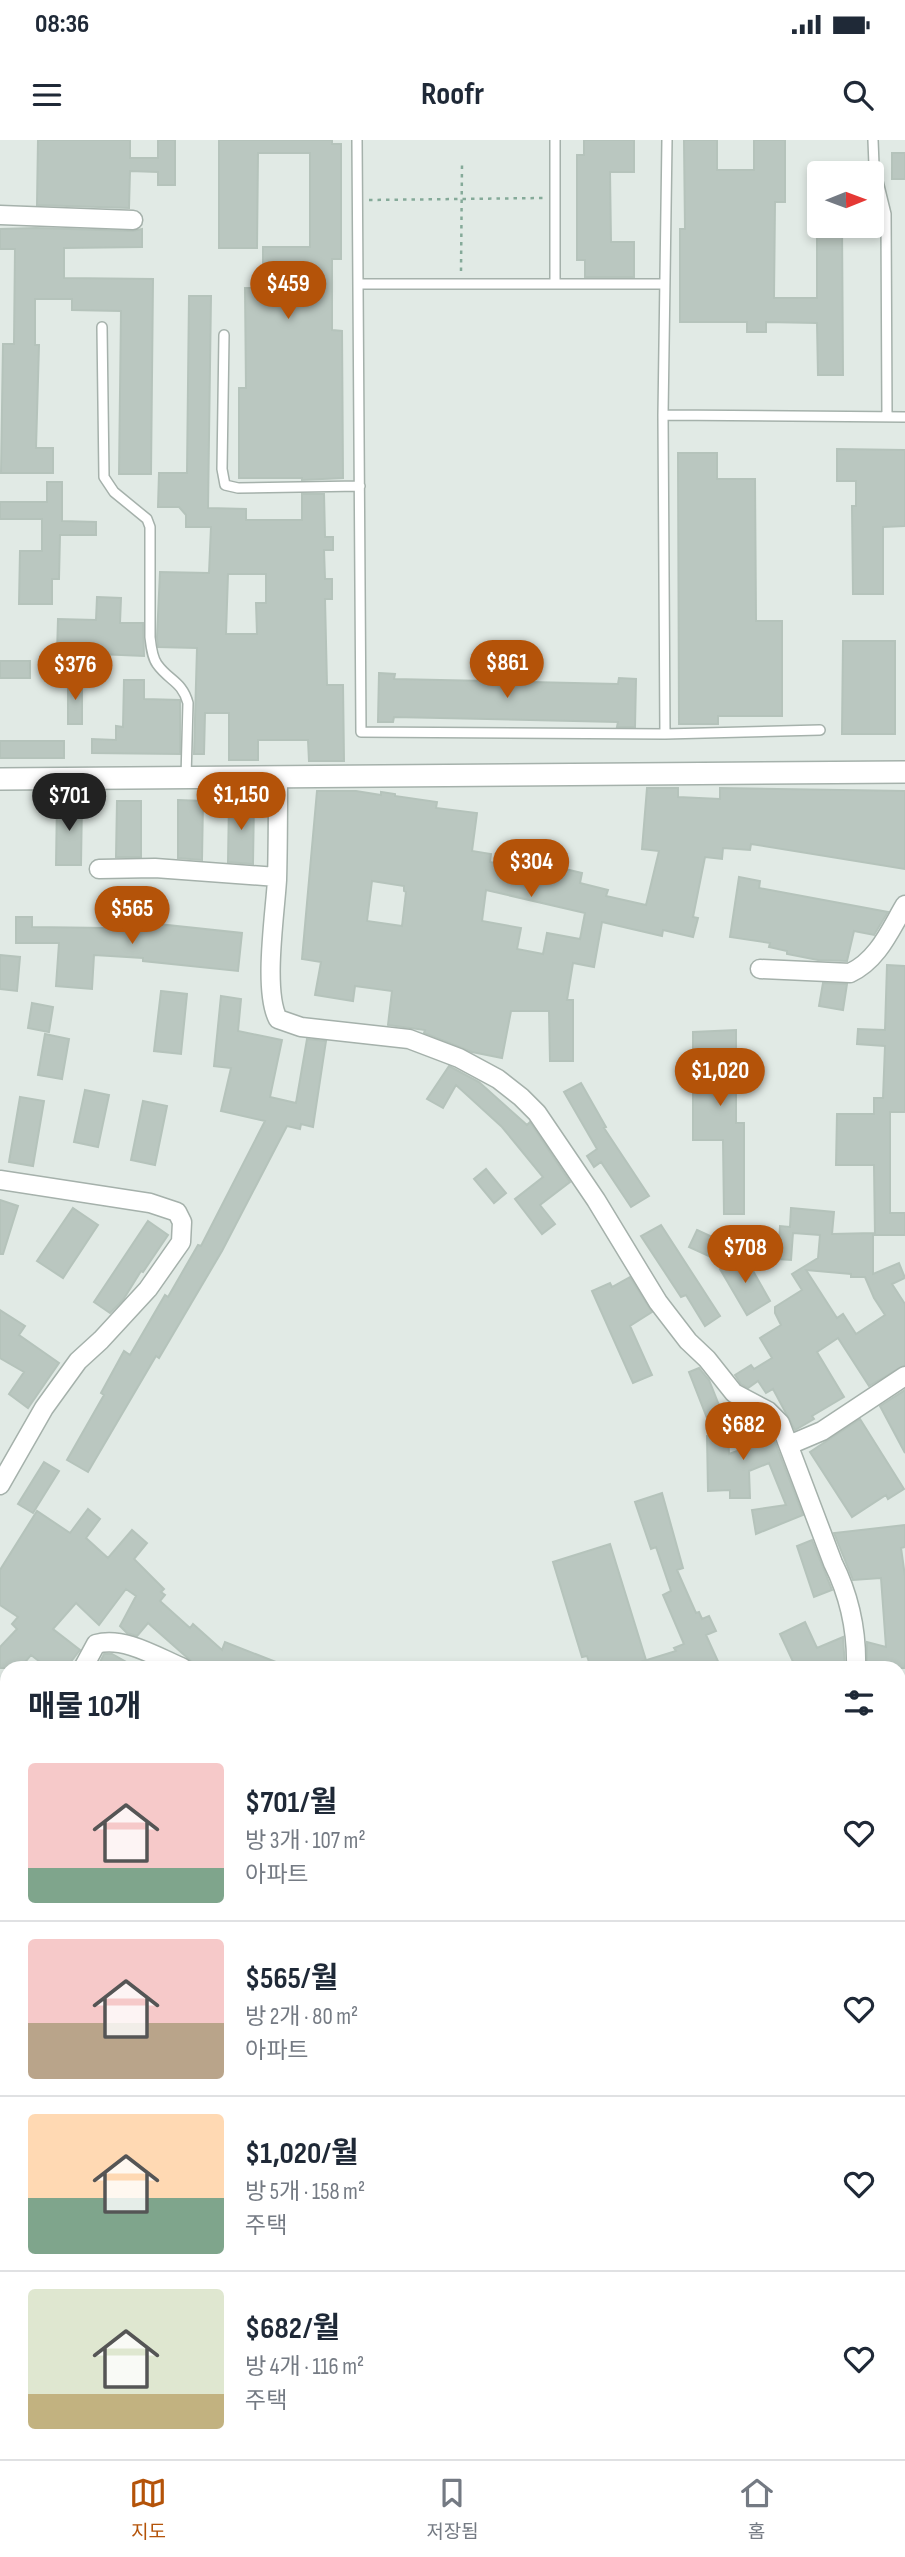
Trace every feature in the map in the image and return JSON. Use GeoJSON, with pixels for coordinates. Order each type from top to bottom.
{"type":"FeatureCollection","features":[{"type":"Feature","properties":{"kind":"street"},"geometry":{"type":"LineString","coordinates":[[0,215],[133,220]]}},
{"type":"Feature","properties":{"kind":"street"},"geometry":{"type":"LineString","coordinates":[[0,779],[905,772]]}},
{"type":"Feature","properties":{"kind":"street"},"geometry":{"type":"LineString","coordinates":[[278,776],[277,877],[271,985],[272,1009],[278,1019],[302,1027],[409,1039],[426,1044],[498,1079],[537,1114],[596,1200],[658,1302],[688,1342],[708,1359],[734,1393],[768,1411],[780,1423],[833,1563],[844,1584],[857,1642],[856,1661]]}},
{"type":"Feature","properties":{"kind":"street"},"geometry":{"type":"LineString","coordinates":[[99,869],[155,868],[277,877]]}},
{"type":"Feature","properties":{"kind":"street"},"geometry":{"type":"LineString","coordinates":[[760,969],[850,973],[863,967],[875,955],[905,905]]}},
{"type":"Feature","properties":{"kind":"street"},"geometry":{"type":"LineString","coordinates":[[0,1180],[150,1203],[177,1212],[183,1222],[181,1242],[148,1289],[78,1361],[44,1408],[0,1485]]}},
{"type":"Feature","properties":{"kind":"street"},"geometry":{"type":"LineString","coordinates":[[789,1445],[822,1431],[905,1376]]}},
{"type":"Feature","properties":{"kind":"street"},"geometry":{"type":"LineString","coordinates":[[87,1661],[96,1644],[107,1640],[166,1661]]}},
{"type":"Feature","properties":{"kind":"lane"},"geometry":{"type":"LineString","coordinates":[[357,140],[361,732],[665,734],[820,730]]}},
{"type":"Feature","properties":{"kind":"lane"},"geometry":{"type":"LineString","coordinates":[[555,140],[555,284]]}},
{"type":"Feature","properties":{"kind":"lane"},"geometry":{"type":"LineString","coordinates":[[665,734],[663,415],[667,140]]}},
{"type":"Feature","properties":{"kind":"lane"},"geometry":{"type":"LineString","coordinates":[[873,140],[874,165],[886,214],[887,417]]}},
{"type":"Feature","properties":{"kind":"lane"},"geometry":{"type":"LineString","coordinates":[[360,284],[664,284]]}},
{"type":"Feature","properties":{"kind":"lane"},"geometry":{"type":"LineString","coordinates":[[102,327],[104,477],[114,492],[147,519],[150,527],[150,637],[158,665],[180,684],[186,694],[186,778]]}},
{"type":"Feature","properties":{"kind":"lane"},"geometry":{"type":"LineString","coordinates":[[224,335],[222,469],[225,485],[238,488],[360,486]]}},
{"type":"Feature","properties":{"kind":"lane"},"geometry":{"type":"LineString","coordinates":[[663,415],[905,417]]}},
{"type":"Feature","properties":{"kind":"path"},"geometry":{"type":"LineString","coordinates":[[461,285],[462,164]]}},
{"type":"Feature","properties":{"kind":"path"},"geometry":{"type":"LineString","coordinates":[[358,200],[555,198]]}},
{"type":"Feature","properties":{"kind":"building"},"geometry":{"type":"Polygon","coordinates":[[[38,140],[130,140],[130,158],[158,158],[158,140],[175,140],[175,185],[158,185],[158,172],[130,171],[129,208],[37,205],[38,140]]]}},
{"type":"Feature","properties":{"kind":"building"},"geometry":{"type":"Polygon","coordinates":[[[219,140],[332,140],[332,144],[341,144],[341,259],[332,259],[332,330],[342,331],[343,478],[239,478],[239,388],[246,388],[245,288],[263,288],[263,247],[310,247],[310,153],[258,153],[257,248],[219,248],[219,140]]]}},
{"type":"Feature","properties":{"kind":"building"},"geometry":{"type":"Polygon","coordinates":[[[584,140],[634,140],[634,172],[610,172],[611,242],[634,242],[634,277],[585,277],[585,260],[577,260],[577,155],[584,155],[584,140]]]}},
{"type":"Feature","properties":{"kind":"building"},"geometry":{"type":"Polygon","coordinates":[[[684,140],[717,140],[717,170],[754,170],[754,140],[785,140],[785,202],[775,202],[774,298],[817,298],[817,238],[842,238],[843,375],[818,375],[817,323],[766,322],[766,332],[747,332],[747,322],[680,322],[680,229],[685,229],[684,140]]]}},
{"type":"Feature","properties":{"kind":"building"},"geometry":{"type":"Polygon","coordinates":[[[892,153],[905,153],[905,179],[892,179],[892,153]]]}},
{"type":"Feature","properties":{"kind":"building"},"geometry":{"type":"Polygon","coordinates":[[[0,229],[142,229],[142,247],[64,248],[64,278],[153,279],[151,474],[119,474],[121,311],[72,310],[72,299],[35,299],[35,345],[39,345],[36,448],[53,448],[53,473],[1,473],[3,344],[14,344],[15,249],[0,249],[0,229]]]}},
{"type":"Feature","properties":{"kind":"building"},"geometry":{"type":"Polygon","coordinates":[[[189,296],[211,296],[208,508],[246,509],[246,520],[302,520],[302,494],[324,494],[325,537],[333,537],[333,550],[324,550],[325,579],[332,579],[332,599],[325,599],[327,685],[343,685],[344,761],[309,761],[308,740],[258,740],[258,760],[229,760],[229,713],[205,713],[204,754],[194,754],[197,648],[158,647],[157,637],[160,572],[209,573],[211,527],[186,527],[186,515],[179,507],[158,507],[159,473],[187,473],[189,296]],[[228,574],[226,634],[257,634],[256,603],[266,603],[266,574],[228,574]]]}},
{"type":"Feature","properties":{"kind":"building"},"geometry":{"type":"Polygon","coordinates":[[[837,449],[905,450],[905,526],[883,527],[883,594],[853,594],[852,506],[856,506],[856,481],[837,481],[837,449]]]}},
{"type":"Feature","properties":{"kind":"building"},"geometry":{"type":"Polygon","coordinates":[[[678,453],[717,453],[717,479],[755,479],[756,621],[782,621],[782,716],[718,716],[718,724],[679,724],[678,453]]]}},
{"type":"Feature","properties":{"kind":"building"},"geometry":{"type":"Polygon","coordinates":[[[47,482],[62,482],[62,521],[96,522],[96,535],[60,535],[59,579],[52,579],[52,604],[19,604],[20,551],[42,551],[42,519],[0,519],[0,502],[47,502],[47,482]]]}},
{"type":"Feature","properties":{"kind":"building"},"geometry":{"type":"Polygon","coordinates":[[[97,597],[121,598],[120,623],[143,623],[144,656],[98,654],[98,647],[72,646],[71,654],[57,653],[58,619],[96,620],[97,597]]]}},
{"type":"Feature","properties":{"kind":"building"},"geometry":{"type":"Polygon","coordinates":[[[843,641],[895,641],[895,734],[842,734],[843,641]]]}},
{"type":"Feature","properties":{"kind":"building"},"geometry":{"type":"Polygon","coordinates":[[[0,661],[30,661],[30,678],[0,678],[0,661]]]}},
{"type":"Feature","properties":{"kind":"building"},"geometry":{"type":"Polygon","coordinates":[[[379,673],[395,674],[394,679],[618,684],[619,678],[636,679],[635,727],[617,727],[618,722],[394,717],[393,722],[378,722],[379,673]]]}},
{"type":"Feature","properties":{"kind":"building"},"geometry":{"type":"Polygon","coordinates":[[[68,679],[82,679],[82,724],[68,724],[68,679]]]}},
{"type":"Feature","properties":{"kind":"building"},"geometry":{"type":"Polygon","coordinates":[[[124,680],[144,680],[144,699],[180,700],[180,754],[92,753],[92,739],[116,740],[116,726],[123,727],[124,680]]]}},
{"type":"Feature","properties":{"kind":"building"},"geometry":{"type":"Polygon","coordinates":[[[0,741],[64,741],[64,758],[0,758],[0,741]]]}},
{"type":"Feature","properties":{"kind":"building"},"geometry":{"type":"Polygon","coordinates":[[[647,788],[678,788],[678,797],[720,799],[720,788],[905,791],[905,869],[751,844],[750,850],[723,848],[722,859],[705,857],[693,917],[698,918],[693,937],[663,930],[662,936],[602,922],[594,967],[573,963],[567,1000],[573,1000],[573,1061],[550,1061],[549,1011],[511,1011],[502,1058],[472,1052],[424,1033],[425,1030],[388,1025],[392,991],[355,986],[353,1001],[315,995],[321,962],[302,959],[317,791],[356,791],[381,795],[381,792],[437,802],[436,808],[477,813],[472,851],[491,854],[490,862],[533,872],[533,869],[542,871],[544,864],[582,873],[580,883],[608,890],[606,896],[646,905],[659,851],[642,849],[647,788]],[[372,881],[367,921],[402,926],[406,892],[404,886],[372,881]],[[486,890],[482,921],[521,928],[517,949],[543,954],[547,933],[580,939],[585,913],[486,890]]]}},
{"type":"Feature","properties":{"kind":"building"},"geometry":{"type":"Polygon","coordinates":[[[57,800],[82,801],[81,865],[56,865],[57,800]]]}},
{"type":"Feature","properties":{"kind":"building"},"geometry":{"type":"Polygon","coordinates":[[[178,800],[203,801],[202,860],[178,858],[178,800]]]}},
{"type":"Feature","properties":{"kind":"building"},"geometry":{"type":"Polygon","coordinates":[[[117,801],[141,801],[141,857],[116,857],[117,801]]]}},
{"type":"Feature","properties":{"kind":"building"},"geometry":{"type":"Polygon","coordinates":[[[229,801],[254,801],[253,864],[228,862],[229,801]]]}},
{"type":"Feature","properties":{"kind":"building"},"geometry":{"type":"Polygon","coordinates":[[[739,877],[760,881],[759,888],[888,912],[874,935],[854,931],[847,961],[818,960],[787,954],[787,951],[769,947],[770,943],[730,937],[739,877]]]}},
{"type":"Feature","properties":{"kind":"building"},"geometry":{"type":"Polygon","coordinates":[[[108,912],[131,914],[130,921],[242,933],[238,971],[143,961],[143,958],[94,955],[92,989],[56,986],[59,943],[16,943],[16,917],[32,917],[32,927],[107,928],[108,912]]]}},
{"type":"Feature","properties":{"kind":"building"},"geometry":{"type":"Polygon","coordinates":[[[0,955],[20,957],[17,991],[0,989],[0,955]]]}},
{"type":"Feature","properties":{"kind":"building"},"geometry":{"type":"Polygon","coordinates":[[[887,965],[905,966],[905,1112],[890,1112],[890,1213],[905,1213],[905,1235],[875,1235],[874,1165],[836,1165],[837,1114],[874,1114],[874,1098],[883,1098],[885,1046],[857,1044],[858,1029],[885,1030],[887,965]]]}},
{"type":"Feature","properties":{"kind":"building"},"geometry":{"type":"Polygon","coordinates":[[[823,983],[847,984],[843,1010],[819,1006],[823,983]]]}},
{"type":"Feature","properties":{"kind":"building"},"geometry":{"type":"Polygon","coordinates":[[[161,991],[187,994],[181,1054],[154,1051],[161,991]]]}},
{"type":"Feature","properties":{"kind":"building"},"geometry":{"type":"Polygon","coordinates":[[[221,996],[241,999],[238,1031],[282,1040],[270,1097],[296,1103],[307,1039],[326,1041],[313,1127],[301,1124],[300,1129],[287,1126],[222,1251],[88,1472],[67,1460],[104,1395],[101,1393],[124,1351],[130,1355],[165,1295],[168,1297],[198,1245],[201,1246],[265,1121],[221,1111],[231,1068],[214,1066],[221,996]]]}},
{"type":"Feature","properties":{"kind":"building"},"geometry":{"type":"Polygon","coordinates":[[[32,1003],[53,1007],[49,1032],[28,1028],[32,1003]]]}},
{"type":"Feature","properties":{"kind":"building"},"geometry":{"type":"Polygon","coordinates":[[[736,1030],[736,1123],[744,1123],[744,1214],[724,1214],[723,1140],[693,1140],[693,1032],[736,1030]]]}},
{"type":"Feature","properties":{"kind":"building"},"geometry":{"type":"Polygon","coordinates":[[[45,1034],[69,1039],[62,1079],[38,1075],[45,1034]]]}},
{"type":"Feature","properties":{"kind":"building"},"geometry":{"type":"Polygon","coordinates":[[[449,1066],[479,1082],[527,1125],[530,1122],[570,1182],[540,1205],[555,1224],[542,1234],[515,1199],[543,1177],[502,1127],[456,1085],[443,1108],[427,1099],[449,1066]]]}},
{"type":"Feature","properties":{"kind":"building"},"geometry":{"type":"Polygon","coordinates":[[[581,1083],[606,1127],[604,1128],[649,1196],[631,1207],[601,1162],[594,1167],[587,1156],[597,1149],[564,1092],[581,1083]]]}},
{"type":"Feature","properties":{"kind":"building"},"geometry":{"type":"Polygon","coordinates":[[[85,1090],[109,1095],[98,1147],[74,1142],[85,1090]]]}},
{"type":"Feature","properties":{"kind":"building"},"geometry":{"type":"Polygon","coordinates":[[[20,1097],[44,1101],[33,1166],[9,1162],[20,1097]]]}},
{"type":"Feature","properties":{"kind":"building"},"geometry":{"type":"Polygon","coordinates":[[[143,1101],[167,1106],[155,1165],[131,1160],[143,1101]]]}},
{"type":"Feature","properties":{"kind":"building"},"geometry":{"type":"Polygon","coordinates":[[[486,1169],[506,1193],[494,1203],[474,1179],[486,1169]]]}},
{"type":"Feature","properties":{"kind":"building"},"geometry":{"type":"Polygon","coordinates":[[[0,1200],[18,1206],[3,1254],[0,1254],[0,1200]]]}},
{"type":"Feature","properties":{"kind":"building"},"geometry":{"type":"Polygon","coordinates":[[[73,1208],[98,1225],[63,1278],[37,1261],[73,1208]]]}},
{"type":"Feature","properties":{"kind":"building"},"geometry":{"type":"Polygon","coordinates":[[[791,1208],[834,1212],[832,1234],[873,1233],[873,1274],[899,1263],[905,1278],[892,1284],[905,1304],[905,1365],[869,1386],[838,1338],[817,1352],[844,1397],[812,1416],[814,1419],[795,1430],[773,1389],[766,1393],[758,1381],[748,1388],[741,1384],[735,1375],[751,1365],[754,1369],[772,1358],[760,1338],[781,1325],[775,1307],[802,1290],[792,1274],[818,1258],[820,1235],[793,1233],[791,1260],[778,1259],[780,1226],[790,1227],[791,1208]],[[806,1270],[837,1318],[843,1314],[856,1334],[885,1315],[865,1277],[851,1277],[851,1274],[806,1270]]]}},
{"type":"Feature","properties":{"kind":"building"},"geometry":{"type":"Polygon","coordinates":[[[148,1221],[168,1235],[123,1300],[110,1313],[94,1302],[148,1221]]]}},
{"type":"Feature","properties":{"kind":"building"},"geometry":{"type":"Polygon","coordinates":[[[661,1225],[720,1316],[705,1326],[686,1295],[681,1297],[641,1236],[661,1225]]]}},
{"type":"Feature","properties":{"kind":"building"},"geometry":{"type":"Polygon","coordinates":[[[697,1230],[721,1241],[713,1258],[689,1247],[697,1230]]]}},
{"type":"Feature","properties":{"kind":"building"},"geometry":{"type":"Polygon","coordinates":[[[744,1255],[770,1301],[747,1315],[720,1269],[744,1255]]]}},
{"type":"Feature","properties":{"kind":"building"},"geometry":{"type":"Polygon","coordinates":[[[630,1277],[652,1312],[630,1326],[652,1375],[633,1383],[592,1291],[610,1283],[612,1287],[630,1277]]]}},
{"type":"Feature","properties":{"kind":"building"},"geometry":{"type":"Polygon","coordinates":[[[0,1310],[25,1326],[19,1335],[59,1363],[28,1408],[9,1394],[24,1372],[0,1358],[0,1310]]]}},
{"type":"Feature","properties":{"kind":"building"},"geometry":{"type":"Polygon","coordinates":[[[699,1368],[709,1380],[728,1428],[729,1454],[767,1440],[762,1426],[766,1425],[770,1429],[803,1515],[756,1534],[752,1510],[786,1505],[769,1463],[749,1471],[750,1498],[730,1498],[730,1490],[708,1491],[707,1436],[714,1436],[689,1372],[699,1368]]]}},
{"type":"Feature","properties":{"kind":"building"},"geometry":{"type":"Polygon","coordinates":[[[905,1390],[905,1453],[880,1406],[905,1390]]]}},
{"type":"Feature","properties":{"kind":"building"},"geometry":{"type":"Polygon","coordinates":[[[860,1419],[904,1489],[888,1499],[886,1495],[852,1517],[810,1452],[860,1419]]]}},
{"type":"Feature","properties":{"kind":"building"},"geometry":{"type":"Polygon","coordinates":[[[44,1462],[59,1471],[33,1513],[18,1504],[44,1462]]]}},
{"type":"Feature","properties":{"kind":"building"},"geometry":{"type":"Polygon","coordinates":[[[662,1493],[683,1568],[677,1570],[696,1613],[699,1612],[702,1619],[709,1616],[716,1631],[706,1635],[718,1661],[644,1661],[676,1651],[674,1648],[684,1644],[663,1595],[671,1591],[656,1547],[651,1549],[635,1502],[662,1493]]]}},
{"type":"Feature","properties":{"kind":"building"},"geometry":{"type":"Polygon","coordinates":[[[88,1509],[100,1519],[86,1538],[108,1558],[132,1530],[147,1543],[134,1559],[164,1589],[161,1592],[165,1595],[160,1601],[190,1628],[193,1624],[222,1650],[225,1642],[273,1661],[191,1661],[148,1623],[137,1636],[127,1633],[120,1626],[136,1596],[126,1589],[99,1625],[76,1603],[53,1629],[80,1650],[71,1661],[39,1661],[31,1655],[26,1661],[0,1661],[0,1647],[17,1629],[12,1624],[18,1617],[0,1605],[0,1570],[37,1511],[70,1533],[88,1509]]]}},
{"type":"Feature","properties":{"kind":"building"},"geometry":{"type":"Polygon","coordinates":[[[905,1525],[905,1547],[901,1548],[905,1576],[905,1661],[867,1661],[867,1642],[886,1647],[881,1578],[853,1580],[834,1533],[905,1525]]]}},
{"type":"Feature","properties":{"kind":"building"},"geometry":{"type":"Polygon","coordinates":[[[812,1540],[832,1590],[814,1597],[797,1546],[812,1540]]]}},
{"type":"Feature","properties":{"kind":"building"},"geometry":{"type":"Polygon","coordinates":[[[610,1544],[646,1660],[589,1661],[587,1656],[582,1657],[553,1562],[610,1544]]]}},
{"type":"Feature","properties":{"kind":"building"},"geometry":{"type":"Polygon","coordinates":[[[805,1622],[817,1648],[843,1637],[845,1661],[793,1661],[780,1634],[805,1622]]]}},
{"type":"Feature","properties":{"kind":"building"},"geometry":{"type":"Polygon","coordinates":[[[104,1654],[112,1654],[124,1661],[100,1661],[104,1654]]]}}]}
